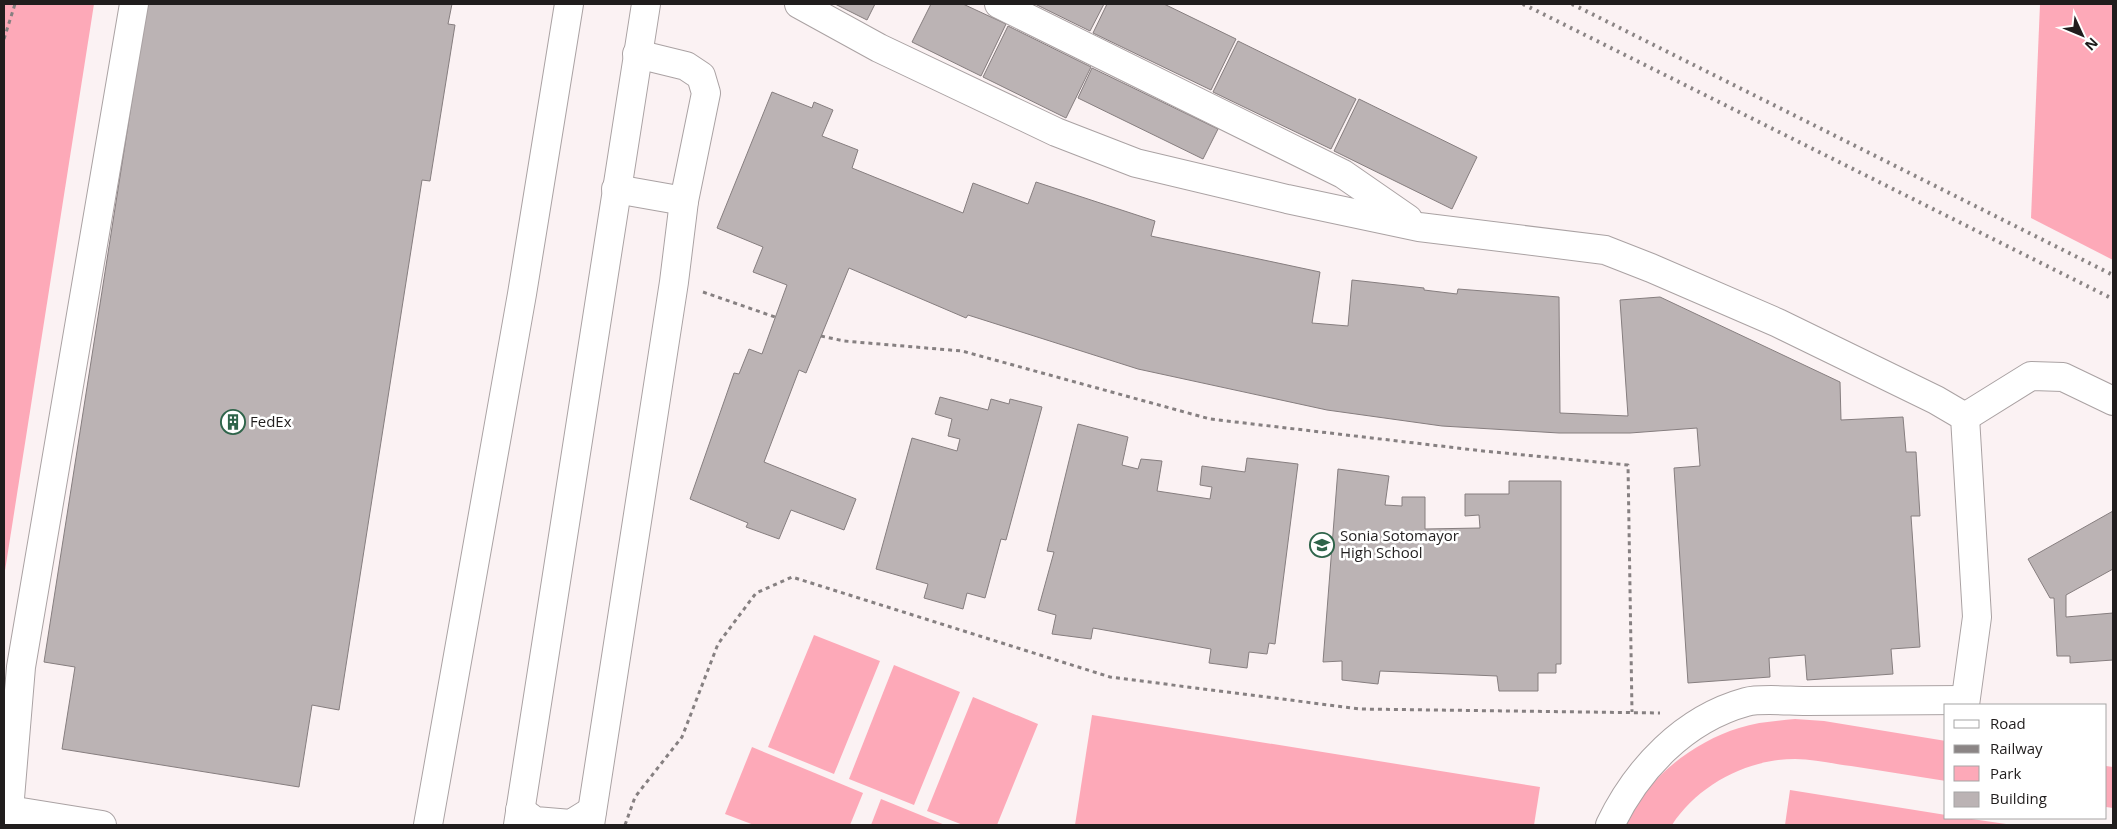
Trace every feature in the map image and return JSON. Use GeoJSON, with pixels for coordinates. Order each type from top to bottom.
{"type":"FeatureCollection","features":[{"type":"Feature","properties":{"kind":"lane"},"geometry":{"type":"LineString","coordinates":[[102,825],[10,818],[21,667],[134,4]]}},
{"type":"Feature","properties":{"kind":"lane"},"geometry":{"type":"LineString","coordinates":[[428,825],[522,294],[569,4]]}},
{"type":"Feature","properties":{"kind":"lane"},"geometry":{"type":"LineString","coordinates":[[637,54],[686,66],[701,76],[706,93],[684,201],[674,282],[591,818],[571,824],[535,821],[519,818],[637,54],[646,4]]}},
{"type":"Feature","properties":{"kind":"lane"},"geometry":{"type":"LineString","coordinates":[[799,4],[888,52],[1056,132],[1136,163],[1286,199],[1419,227],[1605,250],[1778,323],[1936,400],[1965,417]]}},
{"type":"Feature","properties":{"kind":"lane"},"geometry":{"type":"LineString","coordinates":[[999,4],[1343,174],[1419,227]]}},
{"type":"Feature","properties":{"kind":"lane"},"geometry":{"type":"LineString","coordinates":[[616,189],[684,201]]}},
{"type":"Feature","properties":{"kind":"lane"},"geometry":{"type":"LineString","coordinates":[[1965,417],[2031,376],[2063,376],[2113,402]]}},
{"type":"Feature","properties":{"kind":"lane"},"geometry":{"type":"LineString","coordinates":[[1610,825],[1632,787],[1650,763],[1674,739],[1712,715],[1747,702],[1965,703],[1977,616],[1965,417]]}},
{"type":"Feature","properties":{"kind":"path"},"geometry":{"type":"LineString","coordinates":[[4,39],[15,4]]}},
{"type":"Feature","properties":{"kind":"path"},"geometry":{"type":"LineString","coordinates":[[674,282],[775,317]]}},
{"type":"Feature","properties":{"kind":"path"},"geometry":{"type":"LineString","coordinates":[[821,336],[844,341],[962,351],[1210,420],[1483,451],[1628,465],[1632,712]]}},
{"type":"Feature","properties":{"kind":"path"},"geometry":{"type":"LineString","coordinates":[[625,825],[634,797],[682,737],[718,644],[756,593],[792,577],[1110,677],[1360,709],[1668,714]]}},
{"type":"Feature","properties":{"kind":"green space"},"geometry":{"type":"Polygon","coordinates":[[[4,4],[94,4],[4,577],[4,4]]]}},
{"type":"Feature","properties":{"kind":"green space"},"geometry":{"type":"Polygon","coordinates":[[[2040,4],[2113,4],[2113,260],[2031,218],[2040,4]]]}},
{"type":"Feature","properties":{"kind":"green space"},"geometry":{"type":"Polygon","coordinates":[[[814,635],[880,661],[834,774],[768,747],[814,635]]]}},
{"type":"Feature","properties":{"kind":"green space"},"geometry":{"type":"Polygon","coordinates":[[[894,665],[960,692],[914,805],[849,779],[894,665]]]}},
{"type":"Feature","properties":{"kind":"green space"},"geometry":{"type":"Polygon","coordinates":[[[973,697],[1038,724],[997,825],[963,825],[927,811],[973,697]]]}},
{"type":"Feature","properties":{"kind":"green space"},"geometry":{"type":"Polygon","coordinates":[[[1092,715],[1540,787],[1534,825],[1075,825],[1092,715]]]}},
{"type":"Feature","properties":{"kind":"green space"},"geometry":{"type":"Polygon","coordinates":[[[1795,719],[1824,721],[1944,741],[1944,781],[1809,760],[1777,760],[1742,769],[1725,777],[1695,798],[1672,825],[1626,825],[1634,808],[1645,793],[1672,765],[1704,743],[1722,734],[1760,723],[1795,719]]]}},
{"type":"Feature","properties":{"kind":"green space"},"geometry":{"type":"Polygon","coordinates":[[[752,747],[863,793],[850,825],[754,825],[725,814],[752,747]]]}},
{"type":"Feature","properties":{"kind":"green space"},"geometry":{"type":"Polygon","coordinates":[[[2107,766],[2113,767],[2113,808],[2107,807],[2107,766]]]}},
{"type":"Feature","properties":{"kind":"green space"},"geometry":{"type":"Polygon","coordinates":[[[1790,790],[1944,815],[1944,819],[1972,819],[2013,825],[1785,825],[1790,790]]]}},
{"type":"Feature","properties":{"kind":"green space"},"geometry":{"type":"Polygon","coordinates":[[[881,799],[945,825],[871,825],[881,799]]]}},
{"type":"Feature","properties":{"kind":"building","name":"FedEx"},"geometry":{"type":"Polygon","coordinates":[[[147,4],[452,4],[448,24],[455,25],[430,181],[422,180],[339,710],[312,705],[299,787],[62,749],[75,667],[44,662],[147,4]]]}},
{"type":"Feature","properties":{"kind":"building"},"geometry":{"type":"Polygon","coordinates":[[[835,4],[875,4],[867,20],[835,4]]]}},
{"type":"Feature","properties":{"kind":"building"},"geometry":{"type":"Polygon","coordinates":[[[931,4],[963,4],[1006,24],[981,76],[912,42],[931,4]]]}},
{"type":"Feature","properties":{"kind":"building"},"geometry":{"type":"Polygon","coordinates":[[[1035,4],[1104,4],[1090,31],[1035,4]]]}},
{"type":"Feature","properties":{"kind":"building"},"geometry":{"type":"Polygon","coordinates":[[[1107,4],[1164,4],[1236,39],[1211,90],[1093,33],[1107,4]]]}},
{"type":"Feature","properties":{"kind":"building"},"geometry":{"type":"Polygon","coordinates":[[[1008,26],[1091,67],[1066,118],[983,77],[1008,26]]]}},
{"type":"Feature","properties":{"kind":"building"},"geometry":{"type":"Polygon","coordinates":[[[1238,41],[1356,99],[1331,149],[1213,92],[1238,41]]]}},
{"type":"Feature","properties":{"kind":"building"},"geometry":{"type":"Polygon","coordinates":[[[1092,68],[1218,129],[1203,159],[1078,98],[1092,68]]]}},
{"type":"Feature","properties":{"kind":"building"},"geometry":{"type":"Polygon","coordinates":[[[772,92],[812,108],[814,102],[833,110],[822,136],[858,150],[852,168],[963,213],[973,183],[1028,204],[1036,182],[1155,221],[1151,236],[1320,272],[1312,323],[1348,326],[1352,280],[1424,288],[1424,290],[1457,294],[1458,289],[1559,297],[1560,413],[1628,416],[1620,300],[1660,297],[1840,382],[1841,420],[1903,417],[1906,452],[1916,452],[1920,516],[1911,516],[1920,647],[1891,649],[1893,674],[1807,680],[1805,655],[1769,658],[1770,677],[1688,683],[1674,468],[1700,466],[1697,428],[1630,433],[1559,433],[1442,426],[1327,410],[1138,369],[968,315],[966,318],[849,268],[806,373],[799,370],[764,462],[856,499],[844,530],[791,510],[779,539],[746,527],[748,523],[690,499],[734,373],[739,374],[749,349],[762,354],[787,285],[753,272],[763,247],[717,228],[772,92]]]}},
{"type":"Feature","properties":{"kind":"building"},"geometry":{"type":"Polygon","coordinates":[[[1359,99],[1477,157],[1452,209],[1334,151],[1359,99]]]}},
{"type":"Feature","properties":{"kind":"building"},"geometry":{"type":"Polygon","coordinates":[[[940,397],[988,410],[991,399],[1009,404],[1010,399],[1042,407],[1006,540],[1001,539],[985,598],[967,593],[963,609],[924,598],[928,584],[876,569],[912,438],[957,451],[960,439],[948,436],[952,419],[935,414],[940,397]]]}},
{"type":"Feature","properties":{"kind":"building"},"geometry":{"type":"Polygon","coordinates":[[[1078,424],[1128,437],[1122,465],[1138,469],[1141,459],[1162,461],[1157,491],[1210,499],[1212,487],[1200,485],[1202,466],[1245,472],[1247,458],[1298,464],[1275,644],[1269,643],[1267,654],[1249,652],[1247,668],[1209,663],[1211,649],[1093,628],[1091,639],[1052,634],[1056,615],[1038,610],[1054,552],[1047,551],[1078,424]]]}},
{"type":"Feature","properties":{"kind":"building"},"geometry":{"type":"Polygon","coordinates":[[[1338,469],[1389,476],[1385,505],[1402,506],[1402,497],[1425,497],[1425,529],[1480,528],[1479,515],[1465,516],[1465,494],[1509,494],[1509,481],[1561,481],[1561,664],[1556,664],[1556,673],[1538,673],[1538,691],[1499,691],[1497,676],[1380,671],[1378,684],[1342,680],[1342,661],[1323,662],[1338,469]]]}},
{"type":"Feature","properties":{"kind":"building"},"geometry":{"type":"Polygon","coordinates":[[[2113,511],[2113,569],[2066,595],[2066,617],[2113,613],[2113,660],[2070,663],[2070,656],[2057,656],[2054,598],[2050,598],[2028,559],[2113,511]]]}},
{"type":"Feature","properties":{"kind":"railway"},"geometry":{"type":"LineString","coordinates":[[1523,4],[2113,299]]}},
{"type":"Feature","properties":{"kind":"railway"},"geometry":{"type":"LineString","coordinates":[[1572,4],[2113,275]]}},
{"type":"Feature","properties":{"kind":"place","name":"FedEx"},"geometry":{"type":"Point","coordinates":[233,422]}},
{"type":"Feature","properties":{"kind":"place","name":"Sonia Sotomayor High School"},"geometry":{"type":"Point","coordinates":[1322,545]}}]}
